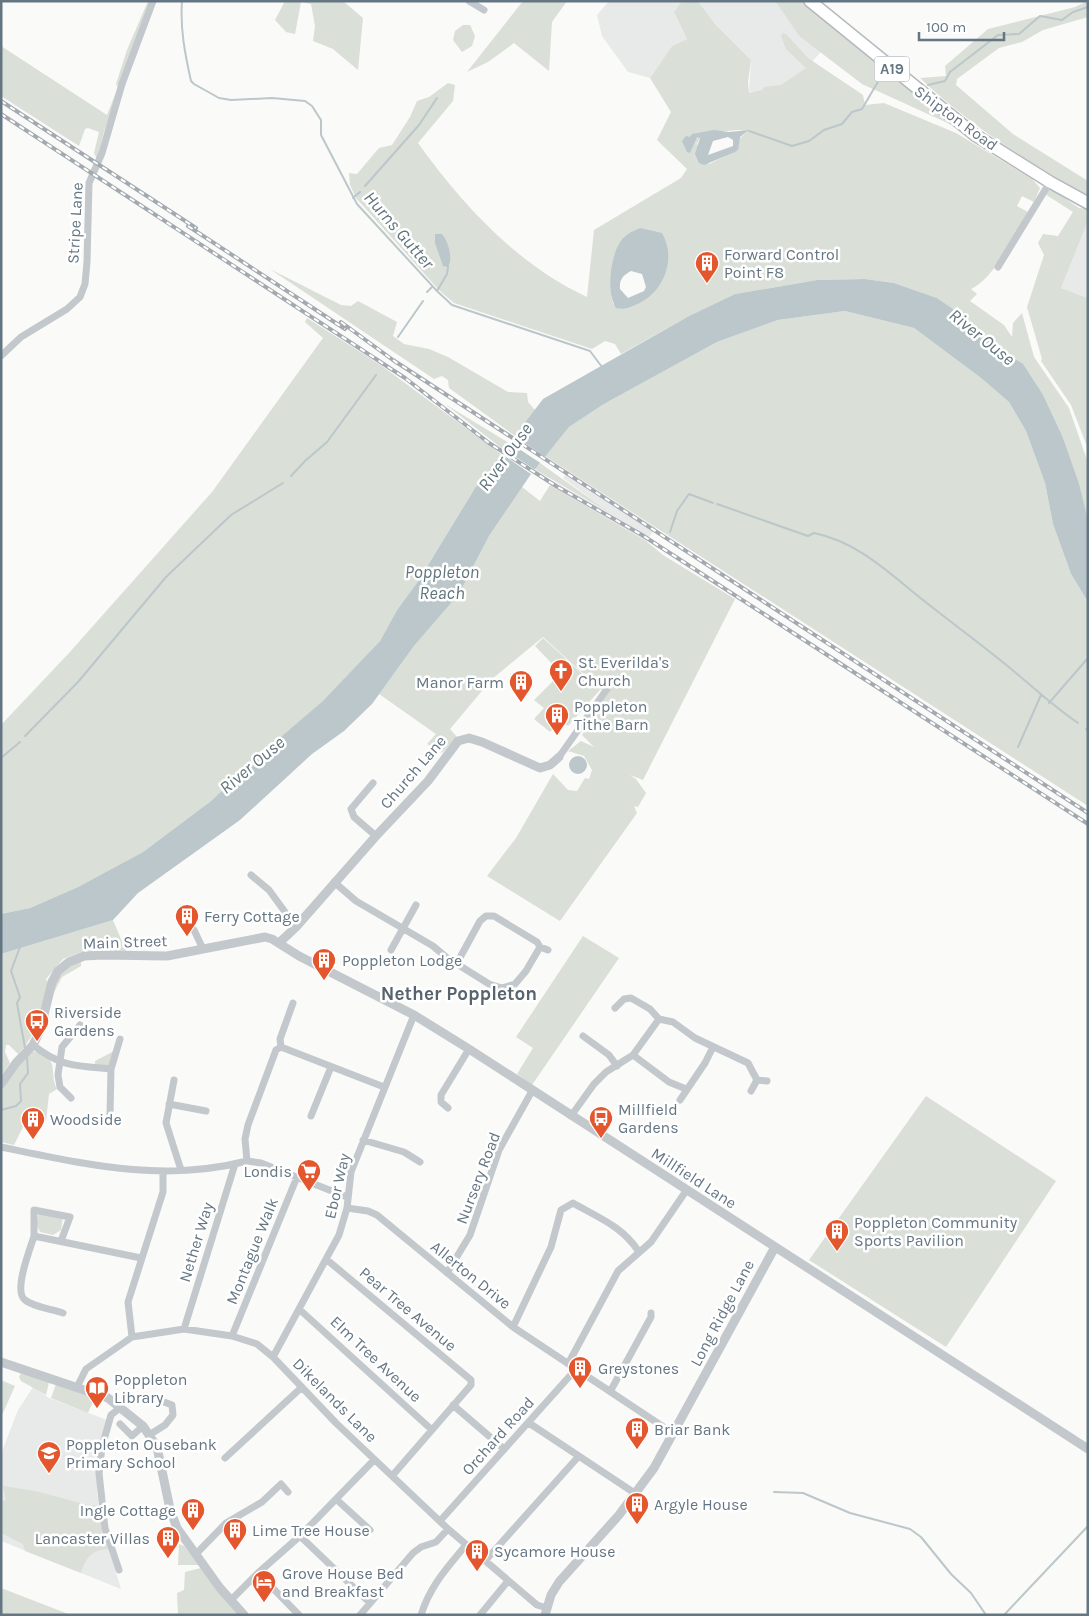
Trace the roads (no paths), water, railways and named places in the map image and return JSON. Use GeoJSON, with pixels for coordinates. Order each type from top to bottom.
{"type":"FeatureCollection","features":[{"type":"Feature","properties":{"kind":"highway","name":"Shipton Road"},"geometry":{"type":"LineString","coordinates":[[810,1],[975,135],[1050,182],[1088,203]]}},
{"type":"Feature","properties":{"kind":"street","name":"Stripe Lane"},"geometry":{"type":"LineString","coordinates":[[1,356],[21,337],[67,309],[80,296],[85,284],[87,262],[89,183],[102,153],[122,84],[153,1]]}},
{"type":"Feature","properties":{"kind":"street"},"geometry":{"type":"LineString","coordinates":[[471,2],[484,10]]}},
{"type":"Feature","properties":{"kind":"street"},"geometry":{"type":"LineString","coordinates":[[998,267],[1050,182]]}},
{"type":"Feature","properties":{"kind":"street","name":"Church Lane"},"geometry":{"type":"LineString","coordinates":[[279,943],[296,927],[334,882],[428,781],[450,750],[463,739],[469,738],[482,742],[540,768],[550,765],[559,757],[607,689]]}},
{"type":"Feature","properties":{"kind":"street"},"geometry":{"type":"LineString","coordinates":[[373,783],[351,809],[354,817],[376,836]]}},
{"type":"Feature","properties":{"kind":"street"},"geometry":{"type":"LineString","coordinates":[[250,875],[269,890],[296,927]]}},
{"type":"Feature","properties":{"kind":"street"},"geometry":{"type":"LineString","coordinates":[[334,882],[356,901],[404,928],[489,984],[502,988],[515,984],[535,958],[540,947]]}},
{"type":"Feature","properties":{"kind":"street"},"geometry":{"type":"LineString","coordinates":[[391,950],[416,905]]}},
{"type":"Feature","properties":{"kind":"street"},"geometry":{"type":"LineString","coordinates":[[457,963],[480,921],[486,916],[494,916],[537,942],[540,947],[548,950]]}},
{"type":"Feature","properties":{"kind":"street"},"geometry":{"type":"LineString","coordinates":[[184,921],[194,930],[203,949]]}},
{"type":"Feature","properties":{"kind":"street","name":"Main Street"},"geometry":{"type":"LineString","coordinates":[[31,1047],[40,1031],[52,982],[58,972],[69,962],[84,956],[167,956],[265,937],[279,943]]}},
{"type":"Feature","properties":{"kind":"street","name":"Millfield Lane"},"geometry":{"type":"LineString","coordinates":[[279,943],[299,956],[414,1015],[469,1049],[1088,1449]]}},
{"type":"Feature","properties":{"kind":"street"},"geometry":{"type":"LineString","coordinates":[[616,1008],[624,999],[631,998],[650,1009],[659,1019],[673,1022],[712,1047],[748,1063],[758,1080]]}},
{"type":"Feature","properties":{"kind":"street"},"geometry":{"type":"LineString","coordinates":[[281,1046],[280,1039],[293,1003]]}},
{"type":"Feature","properties":{"kind":"street","name":"Ebor Way"},"geometry":{"type":"LineString","coordinates":[[273,1357],[339,1235],[347,1208],[351,1172],[414,1015]]}},
{"type":"Feature","properties":{"kind":"street"},"geometry":{"type":"LineString","coordinates":[[571,1116],[594,1084],[633,1055],[659,1019]]}},
{"type":"Feature","properties":{"kind":"street"},"geometry":{"type":"LineString","coordinates":[[71,1098],[60,1087],[58,1081],[62,1047],[80,1025]]}},
{"type":"Feature","properties":{"kind":"street"},"geometry":{"type":"LineString","coordinates":[[583,1036],[609,1055],[617,1066]]}},
{"type":"Feature","properties":{"kind":"street"},"geometry":{"type":"LineString","coordinates":[[110,1114],[111,1069],[120,1039]]}},
{"type":"Feature","properties":{"kind":"street"},"geometry":{"type":"LineString","coordinates":[[281,1046],[384,1087]]}},
{"type":"Feature","properties":{"kind":"street"},"geometry":{"type":"LineString","coordinates":[[247,1161],[245,1139],[248,1125],[276,1050],[281,1046]]}},
{"type":"Feature","properties":{"kind":"street"},"geometry":{"type":"LineString","coordinates":[[1,1084],[31,1047],[61,1063],[111,1069]]}},
{"type":"Feature","properties":{"kind":"street"},"geometry":{"type":"LineString","coordinates":[[680,1100],[705,1063],[712,1047]]}},
{"type":"Feature","properties":{"kind":"street"},"geometry":{"type":"LineString","coordinates":[[448,1108],[441,1102],[441,1095],[469,1049]]}},
{"type":"Feature","properties":{"kind":"street"},"geometry":{"type":"LineString","coordinates":[[633,1055],[669,1082],[686,1089]]}},
{"type":"Feature","properties":{"kind":"street"},"geometry":{"type":"LineString","coordinates":[[312,1116],[331,1067]]}},
{"type":"Feature","properties":{"kind":"street"},"geometry":{"type":"LineString","coordinates":[[174,1080],[166,1117],[167,1131],[179,1159],[181,1170]]}},
{"type":"Feature","properties":{"kind":"street"},"geometry":{"type":"LineString","coordinates":[[758,1080],[767,1081]]}},
{"type":"Feature","properties":{"kind":"street"},"geometry":{"type":"LineString","coordinates":[[751,1091],[758,1080]]}},
{"type":"Feature","properties":{"kind":"street","name":"Nursery Road"},"geometry":{"type":"LineString","coordinates":[[447,1273],[470,1235],[500,1150],[532,1091]]}},
{"type":"Feature","properties":{"kind":"street"},"geometry":{"type":"LineString","coordinates":[[169,1104],[206,1111]]}},
{"type":"Feature","properties":{"kind":"street"},"geometry":{"type":"LineString","coordinates":[[363,1140],[404,1152],[420,1162]]}},
{"type":"Feature","properties":{"kind":"street"},"geometry":{"type":"LineString","coordinates":[[1,1148],[120,1170],[163,1172],[247,1161],[261,1163],[347,1198]]}},
{"type":"Feature","properties":{"kind":"street","name":"Nether Way"},"geometry":{"type":"LineString","coordinates":[[184,1329],[235,1164]]}},
{"type":"Feature","properties":{"kind":"street"},"geometry":{"type":"LineString","coordinates":[[132,1336],[128,1302],[163,1192],[163,1172]]}},
{"type":"Feature","properties":{"kind":"street","name":"Montague Walk"},"geometry":{"type":"LineString","coordinates":[[232,1336],[297,1177]]}},
{"type":"Feature","properties":{"kind":"street"},"geometry":{"type":"LineString","coordinates":[[568,1364],[618,1271],[659,1232],[686,1191]]}},
{"type":"Feature","properties":{"kind":"street"},"geometry":{"type":"LineString","coordinates":[[513,1327],[551,1247],[561,1210],[567,1205],[573,1203],[621,1230],[630,1237],[639,1252]]}},
{"type":"Feature","properties":{"kind":"street","name":"Allerton Drive"},"geometry":{"type":"LineString","coordinates":[[347,1208],[368,1211],[377,1215],[513,1327],[611,1390],[674,1434]]}},
{"type":"Feature","properties":{"kind":"street"},"geometry":{"type":"LineString","coordinates":[[61,1241],[70,1217],[34,1210],[34,1236],[20,1286],[20,1295],[26,1302],[63,1313]]}},
{"type":"Feature","properties":{"kind":"street"},"geometry":{"type":"LineString","coordinates":[[34,1236],[141,1258]]}},
{"type":"Feature","properties":{"kind":"street","name":"Long Ridge Lane"},"geometry":{"type":"LineString","coordinates":[[546,1611],[559,1582],[636,1494],[674,1434],[775,1247]]}},
{"type":"Feature","properties":{"kind":"street","name":"Pear Tree Avenue"},"geometry":{"type":"LineString","coordinates":[[326,1259],[470,1380],[471,1385],[454,1405]]}},
{"type":"Feature","properties":{"kind":"street","name":"Elm Tree Avenue"},"geometry":{"type":"LineString","coordinates":[[300,1309],[432,1430]]}},
{"type":"Feature","properties":{"kind":"street"},"geometry":{"type":"LineString","coordinates":[[611,1390],[651,1317],[651,1313]]}},
{"type":"Feature","properties":{"kind":"street","name":"Dikelands Lane"},"geometry":{"type":"LineString","coordinates":[[78,1387],[86,1369],[132,1336],[184,1329],[232,1336],[257,1344],[273,1357],[374,1460],[448,1529],[546,1611]]}},
{"type":"Feature","properties":{"kind":"street"},"geometry":{"type":"LineString","coordinates":[[1,1362],[108,1398],[143,1426],[157,1447],[170,1509],[177,1528],[244,1615]]}},
{"type":"Feature","properties":{"kind":"street","name":"Orchard Road"},"geometry":{"type":"LineString","coordinates":[[440,1521],[576,1369]]}},
{"type":"Feature","properties":{"kind":"street"},"geometry":{"type":"LineString","coordinates":[[225,1458],[302,1387]]}},
{"type":"Feature","properties":{"kind":"street"},"geometry":{"type":"LineString","coordinates":[[149,1435],[165,1425],[173,1415],[172,1405],[164,1402]]}},
{"type":"Feature","properties":{"kind":"street"},"geometry":{"type":"LineString","coordinates":[[392,1476],[454,1405],[504,1449]]}},
{"type":"Feature","properties":{"kind":"street"},"geometry":{"type":"LineString","coordinates":[[119,1570],[105,1528],[99,1473],[102,1447],[111,1415],[121,1407]]}},
{"type":"Feature","properties":{"kind":"street"},"geometry":{"type":"LineString","coordinates":[[529,1423],[636,1494]]}},
{"type":"Feature","properties":{"kind":"street"},"geometry":{"type":"LineString","coordinates":[[120,1424],[131,1440],[143,1426]]}},
{"type":"Feature","properties":{"kind":"street"},"geometry":{"type":"LineString","coordinates":[[485,1561],[578,1457]]}},
{"type":"Feature","properties":{"kind":"street"},"geometry":{"type":"LineString","coordinates":[[231,1600],[258,1572],[300,1536],[374,1460]]}},
{"type":"Feature","properties":{"kind":"street"},"geometry":{"type":"LineString","coordinates":[[196,1554],[226,1523],[262,1502],[281,1484],[288,1492]]}},
{"type":"Feature","properties":{"kind":"street"},"geometry":{"type":"LineString","coordinates":[[336,1499],[370,1530]]}},
{"type":"Feature","properties":{"kind":"street"},"geometry":{"type":"LineString","coordinates":[[360,1615],[413,1553],[421,1547],[436,1542],[448,1529]]}},
{"type":"Feature","properties":{"kind":"street"},"geometry":{"type":"LineString","coordinates":[[300,1536],[370,1603]]}},
{"type":"Feature","properties":{"kind":"street"},"geometry":{"type":"LineString","coordinates":[[421,1615],[427,1594],[439,1576],[466,1545]]}},
{"type":"Feature","properties":{"kind":"street"},"geometry":{"type":"LineString","coordinates":[[258,1572],[299,1615]]}},
{"type":"Feature","properties":{"kind":"street"},"geometry":{"type":"LineString","coordinates":[[480,1615],[508,1581]]}},
{"type":"Feature","properties":{"kind":"water"},"geometry":{"type":"Polygon","coordinates":[[[714,130],[729,132],[749,130],[740,137],[738,150],[704,165],[699,163],[695,154],[700,138],[697,137],[690,153],[687,152],[682,141],[686,136],[690,137],[692,134],[714,130]],[[728,137],[713,141],[708,155],[733,146],[733,140],[728,137]]]}},
{"type":"Feature","properties":{"kind":"water"},"geometry":{"type":"Polygon","coordinates":[[[640,228],[662,233],[668,253],[668,264],[665,274],[654,293],[645,300],[628,308],[616,308],[610,285],[613,258],[621,241],[628,234],[640,228]],[[631,271],[622,278],[620,289],[628,298],[644,291],[646,287],[642,274],[631,271]]]}},
{"type":"Feature","properties":{"kind":"water"},"geometry":{"type":"Polygon","coordinates":[[[435,234],[442,234],[447,242],[450,255],[448,267],[443,266],[435,243],[435,234]]]}},
{"type":"Feature","properties":{"kind":"water"},"geometry":{"type":"Polygon","coordinates":[[[865,279],[894,283],[937,298],[959,313],[996,347],[1023,364],[1043,395],[1063,438],[1079,484],[1088,520],[1088,602],[1071,574],[1053,524],[1045,483],[1026,431],[1009,402],[981,378],[914,328],[845,311],[778,320],[717,342],[604,404],[569,427],[531,474],[489,536],[459,594],[414,646],[372,704],[344,731],[312,754],[240,820],[138,893],[113,920],[1,954],[1,914],[30,908],[78,887],[143,852],[211,801],[262,753],[323,701],[380,641],[397,610],[419,580],[475,488],[543,399],[689,316],[735,294],[817,280],[865,279]]]}},
{"type":"Feature","properties":{"kind":"water"},"geometry":{"type":"Polygon","coordinates":[[[574,756],[582,756],[587,761],[585,772],[574,774],[569,769],[569,761],[574,756]]]}},
{"type":"Feature","properties":{"kind":"waterway","name":"Hurns Gutter"},"geometry":{"type":"LineString","coordinates":[[182,1],[184,41],[191,81],[194,84],[219,98],[231,100],[272,98],[305,101],[312,106],[321,120],[321,135],[357,204],[452,305],[590,351],[602,367]]}},
{"type":"Feature","properties":{"kind":"waterway"},"geometry":{"type":"LineString","coordinates":[[928,85],[945,81],[950,72],[998,35],[1019,34],[1040,16],[1062,20],[1073,12],[1088,7]]}},
{"type":"Feature","properties":{"kind":"waterway"},"geometry":{"type":"LineString","coordinates":[[749,131],[792,146],[809,141],[824,130],[842,124],[852,112],[862,109],[879,80],[890,80]]}},
{"type":"Feature","properties":{"kind":"waterway"},"geometry":{"type":"LineString","coordinates":[[365,186],[419,125],[437,98]]}},
{"type":"Feature","properties":{"kind":"waterway","name":"Hurns Gutter"},"geometry":{"type":"LineString","coordinates":[[353,198],[360,192]]}},
{"type":"Feature","properties":{"kind":"waterway"},"geometry":{"type":"LineString","coordinates":[[437,291],[447,274],[448,267]]}},
{"type":"Feature","properties":{"kind":"waterway"},"geometry":{"type":"LineString","coordinates":[[427,292],[432,287]]}},
{"type":"Feature","properties":{"kind":"waterway"},"geometry":{"type":"LineString","coordinates":[[398,337],[423,301]]}},
{"type":"Feature","properties":{"kind":"waterway"},"geometry":{"type":"LineString","coordinates":[[291,476],[327,442],[376,375]]}},
{"type":"Feature","properties":{"kind":"waterway"},"geometry":{"type":"LineString","coordinates":[[25,736],[78,682],[166,577],[231,515],[283,483]]}},
{"type":"Feature","properties":{"kind":"waterway"},"geometry":{"type":"LineString","coordinates":[[670,532],[677,511],[689,494],[713,503]]}},
{"type":"Feature","properties":{"kind":"waterway"},"geometry":{"type":"LineString","coordinates":[[717,504],[808,536],[814,533],[830,537],[859,551],[885,569],[1078,723]]}},
{"type":"Feature","properties":{"kind":"waterway"},"geometry":{"type":"LineString","coordinates":[[1049,703],[1088,658]]}},
{"type":"Feature","properties":{"kind":"waterway"},"geometry":{"type":"LineString","coordinates":[[1018,747],[1041,695]]}},
{"type":"Feature","properties":{"kind":"waterway"},"geometry":{"type":"LineString","coordinates":[[1,758],[20,742]]}},
{"type":"Feature","properties":{"kind":"waterway"},"geometry":{"type":"LineString","coordinates":[[20,947],[11,971],[20,997],[17,1003],[25,1048]]}},
{"type":"Feature","properties":{"kind":"waterway"},"geometry":{"type":"LineString","coordinates":[[1,1110],[16,1106],[21,1101],[20,1084],[28,1073],[27,1057]]}},
{"type":"Feature","properties":{"kind":"waterway"},"geometry":{"type":"LineString","coordinates":[[774,1492],[803,1493],[850,1513],[910,1529],[921,1537],[951,1574],[971,1593],[986,1615]]}},
{"type":"Feature","properties":{"kind":"waterway"},"geometry":{"type":"LineString","coordinates":[[1004,1615],[1088,1526]]}},
{"type":"Feature","properties":{"kind":"railway"},"geometry":{"type":"LineString","coordinates":[[1,101],[196,228]]}},
{"type":"Feature","properties":{"kind":"railway"},"geometry":{"type":"LineString","coordinates":[[1,114],[405,378],[489,443],[556,486],[642,535],[1088,824]]}},
{"type":"Feature","properties":{"kind":"railway"},"geometry":{"type":"LineString","coordinates":[[188,226],[345,329]]}},
{"type":"Feature","properties":{"kind":"railway"},"geometry":{"type":"LineString","coordinates":[[341,322],[397,363]]}},
{"type":"Feature","properties":{"kind":"railway"},"geometry":{"type":"LineString","coordinates":[[393,360],[1088,813]]}},
{"type":"Feature","properties":{"kind":"place","name":"Forward Control Point F8"},"geometry":{"type":"Point","coordinates":[707,284]}},
{"type":"Feature","properties":{"kind":"place","name":"St. Everilda's Church"},"geometry":{"type":"Point","coordinates":[561,692]}},
{"type":"Feature","properties":{"kind":"place","name":"Manor Farm"},"geometry":{"type":"Point","coordinates":[521,703]}},
{"type":"Feature","properties":{"kind":"place","name":"Poppleton Tithe Barn"},"geometry":{"type":"Point","coordinates":[557,736]}},
{"type":"Feature","properties":{"kind":"place","name":"Ferry Cottage"},"geometry":{"type":"Point","coordinates":[187,937]}},
{"type":"Feature","properties":{"kind":"place","name":"Poppleton Lodge"},"geometry":{"type":"Point","coordinates":[324,981]}},
{"type":"Feature","properties":{"kind":"place","name":"Riverside Gardens"},"geometry":{"type":"Point","coordinates":[37,1042]}},
{"type":"Feature","properties":{"kind":"place","name":"Millfield Gardens"},"geometry":{"type":"Point","coordinates":[601,1139]}},
{"type":"Feature","properties":{"kind":"place","name":"Woodside"},"geometry":{"type":"Point","coordinates":[33,1140]}},
{"type":"Feature","properties":{"kind":"place","name":"Londis"},"geometry":{"type":"Point","coordinates":[309,1192]}},
{"type":"Feature","properties":{"kind":"place","name":"Poppleton Community Sports Pavilion"},"geometry":{"type":"Point","coordinates":[837,1252]}},
{"type":"Feature","properties":{"kind":"place","name":"Greystones"},"geometry":{"type":"Point","coordinates":[580,1389]}},
{"type":"Feature","properties":{"kind":"place","name":"Poppleton Library"},"geometry":{"type":"Point","coordinates":[97,1409]}},
{"type":"Feature","properties":{"kind":"place","name":"Briar Bank"},"geometry":{"type":"Point","coordinates":[637,1450]}},
{"type":"Feature","properties":{"kind":"place","name":"Poppleton Ousebank Primary School"},"geometry":{"type":"Point","coordinates":[49,1474]}},
{"type":"Feature","properties":{"kind":"place","name":"Argyle House"},"geometry":{"type":"Point","coordinates":[637,1525]}},
{"type":"Feature","properties":{"kind":"place","name":"Ingle Cottage"},"geometry":{"type":"Point","coordinates":[193,1531]}},
{"type":"Feature","properties":{"kind":"place","name":"Lime Tree House"},"geometry":{"type":"Point","coordinates":[235,1551]}},
{"type":"Feature","properties":{"kind":"place","name":"Lancaster Villas"},"geometry":{"type":"Point","coordinates":[168,1559]}},
{"type":"Feature","properties":{"kind":"place","name":"Sycamore House"},"geometry":{"type":"Point","coordinates":[477,1572]}},
{"type":"Feature","properties":{"kind":"place","name":"Grove House Bed and Breakfast"},"geometry":{"type":"Point","coordinates":[264,1603]}},
{"type":"Feature","properties":{"kind":"district","name":"Nether Poppleton"},"geometry":{"type":"Point","coordinates":[459,994]}},
{"type":"Feature","properties":{"kind":"water label","name":"River Ouse"},"geometry":{"type":"Point","coordinates":[982,337]}},
{"type":"Feature","properties":{"kind":"water label","name":"River Ouse"},"geometry":{"type":"Point","coordinates":[505,457]}},
{"type":"Feature","properties":{"kind":"water label","name":"Poppleton Reach"},"geometry":{"type":"Point","coordinates":[442,582]}},
{"type":"Feature","properties":{"kind":"water label","name":"River Ouse"},"geometry":{"type":"Point","coordinates":[252,765]}}]}
